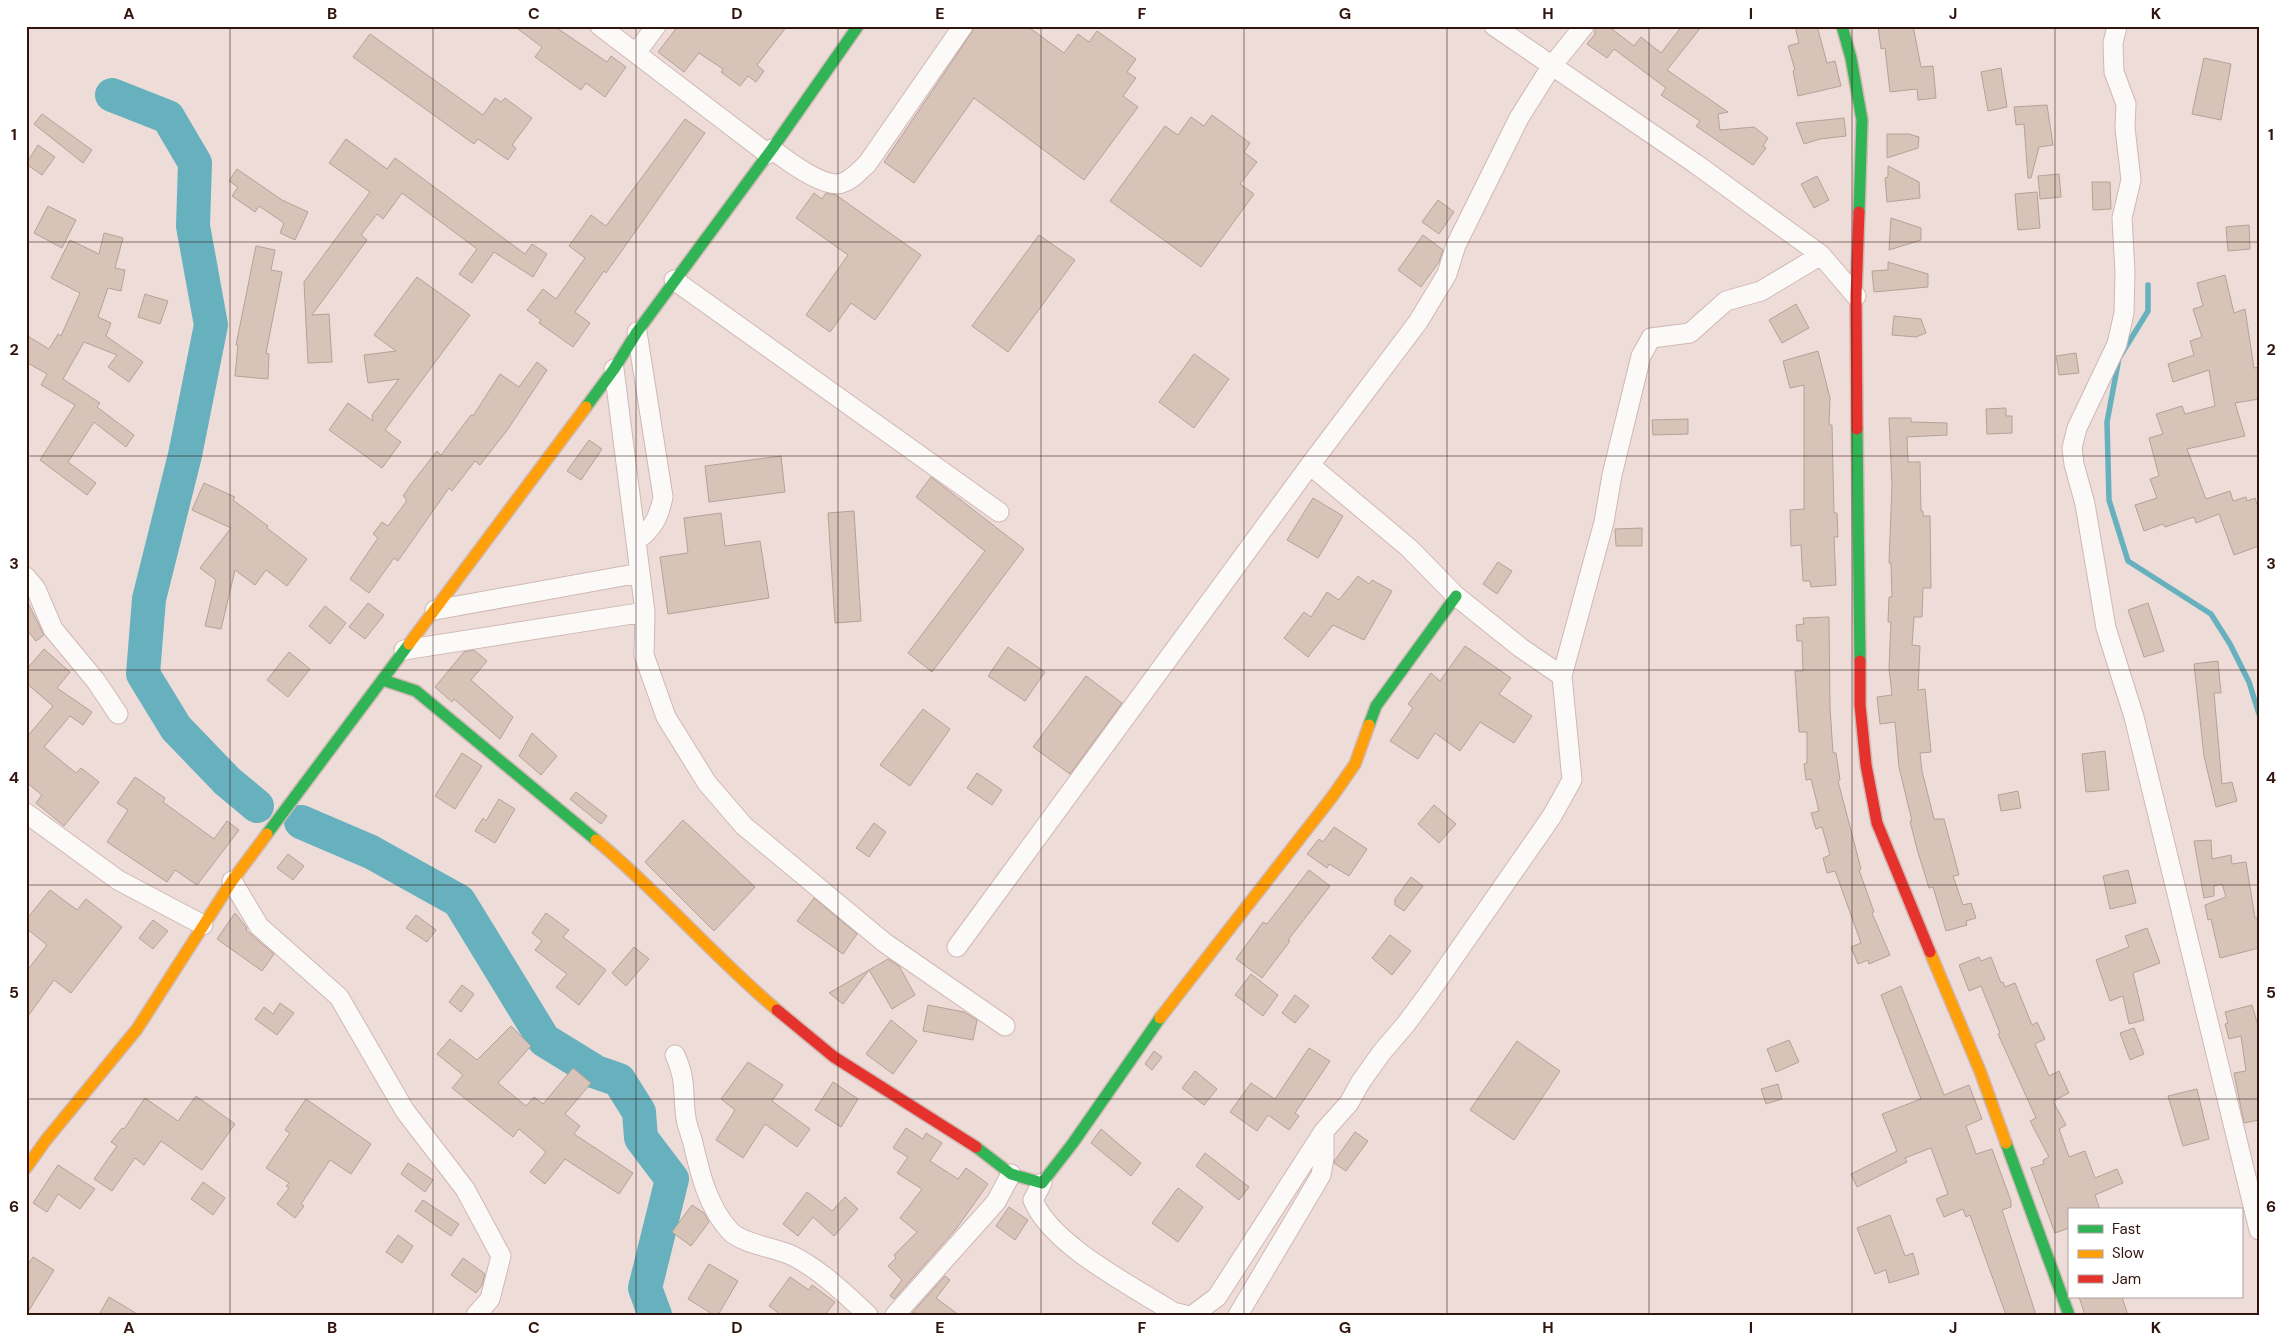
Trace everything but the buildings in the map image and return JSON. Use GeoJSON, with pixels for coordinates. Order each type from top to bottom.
{"type":"FeatureCollection","features":[{"type":"Feature","properties":{"kind":"street"},"geometry":{"type":"LineString","coordinates":[[600,26],[770,151],[820,181],[839,184],[852,178],[867,164],[963,26]]}},
{"type":"Feature","properties":{"kind":"street"},"geometry":{"type":"LineString","coordinates":[[636,53],[656,26]]}},
{"type":"Feature","properties":{"kind":"street"},"geometry":{"type":"LineString","coordinates":[[26,1168],[46,1140],[137,1029],[232,881],[614,368],[674,280],[770,151],[858,26]]}},
{"type":"Feature","properties":{"kind":"street"},"geometry":{"type":"LineString","coordinates":[[1494,26],[1551,67],[1696,164],[1821,254],[1856,296]]}},
{"type":"Feature","properties":{"kind":"street"},"geometry":{"type":"LineString","coordinates":[[957,947],[1310,465],[1412,330],[1447,274],[1456,245],[1519,118],[1551,67],[1584,26]]}},
{"type":"Feature","properties":{"kind":"street"},"geometry":{"type":"LineString","coordinates":[[1842,26],[1851,58],[1862,120],[1856,296],[1860,704],[1866,765],[1877,823],[1980,1071],[2069,1315]]}},
{"type":"Feature","properties":{"kind":"street"},"geometry":{"type":"LineString","coordinates":[[2113,27],[2114,72],[2126,104],[2126,128],[2131,180],[2122,218],[2125,272],[2124,313],[2117,344],[2078,428],[2072,448],[2074,464],[2085,504],[2106,628],[2134,717],[2259,1230]]}},
{"type":"Feature","properties":{"kind":"street"},"geometry":{"type":"LineString","coordinates":[[1193,1315],[1217,1297],[1324,1131],[1349,1103],[1360,1083],[1382,1052],[1429,993],[1552,816],[1572,780],[1562,676],[1604,522],[1612,475],[1640,356],[1651,338],[1690,333],[1726,301],[1762,291],[1821,254]]}},
{"type":"Feature","properties":{"kind":"street"},"geometry":{"type":"LineString","coordinates":[[674,280],[998,512]]}},
{"type":"Feature","properties":{"kind":"street"},"geometry":{"type":"LineString","coordinates":[[636,541],[646,534],[658,519],[663,497],[637,332]]}},
{"type":"Feature","properties":{"kind":"street"},"geometry":{"type":"LineString","coordinates":[[614,368],[645,612],[644,655],[666,717],[707,783],[744,826],[807,881],[885,942],[1005,1026]]}},
{"type":"Feature","properties":{"kind":"street"},"geometry":{"type":"LineString","coordinates":[[1310,465],[1409,548],[1456,596],[1521,648],[1562,676]]}},
{"type":"Feature","properties":{"kind":"street"},"geometry":{"type":"LineString","coordinates":[[435,610],[640,573]]}},
{"type":"Feature","properties":{"kind":"street"},"geometry":{"type":"LineString","coordinates":[[26,577],[36,589],[52,629],[96,681],[118,714]]}},
{"type":"Feature","properties":{"kind":"street"},"geometry":{"type":"LineString","coordinates":[[1185,1315],[1173,1312],[1084,1255],[1050,1228],[1038,1213],[1033,1200],[1042,1183],[1073,1143],[1142,1042],[1332,798],[1355,764],[1376,706],[1456,596]]}},
{"type":"Feature","properties":{"kind":"street"},"geometry":{"type":"LineString","coordinates":[[404,650],[645,612]]}},
{"type":"Feature","properties":{"kind":"street"},"geometry":{"type":"LineString","coordinates":[[383,680],[416,691],[615,856],[679,915],[737,976],[834,1057],[974,1146],[1011,1174],[1042,1183]]}},
{"type":"Feature","properties":{"kind":"street"},"geometry":{"type":"LineString","coordinates":[[26,812],[118,880],[203,925]]}},
{"type":"Feature","properties":{"kind":"street"},"geometry":{"type":"LineString","coordinates":[[232,881],[259,926],[339,998],[405,1111],[465,1189],[502,1256],[490,1299],[476,1315]]}},
{"type":"Feature","properties":{"kind":"street"},"geometry":{"type":"LineString","coordinates":[[675,1055],[682,1069],[686,1088],[686,1118],[700,1176],[713,1206],[731,1232],[768,1249],[791,1255],[826,1276],[868,1315]]}},
{"type":"Feature","properties":{"kind":"street"},"geometry":{"type":"LineString","coordinates":[[1238,1315],[1321,1175],[1324,1157],[1324,1131]]}},
{"type":"Feature","properties":{"kind":"street"},"geometry":{"type":"LineString","coordinates":[[895,1315],[996,1202],[1011,1174]]}},
{"type":"Feature","properties":{"kind":"waterway"},"geometry":{"type":"LineString","coordinates":[[112,95],[168,117],[195,163],[193,226],[211,325],[185,455],[149,599],[143,674],[176,728],[227,781],[257,806]]}},
{"type":"Feature","properties":{"kind":"waterway"},"geometry":{"type":"LineString","coordinates":[[2148,285],[2148,311],[2119,358],[2107,422],[2109,500],[2128,561],[2211,614],[2230,644],[2249,682],[2259,714]]}},
{"type":"Feature","properties":{"kind":"waterway"},"geometry":{"type":"LineString","coordinates":[[301,822],[371,852],[459,901],[544,1040],[596,1072],[619,1080],[639,1112],[641,1138],[672,1179],[645,1288],[655,1315]]}},
{"type":"Feature","properties":{"kind":"traffic: fast"},"geometry":{"type":"LineString","coordinates":[[586,407],[614,369],[637,332],[772,149],[858,26]]}},
{"type":"Feature","properties":{"kind":"traffic: fast"},"geometry":{"type":"LineString","coordinates":[[1842,26],[1851,58],[1862,120],[1859,212]]}},
{"type":"Feature","properties":{"kind":"traffic: fast"},"geometry":{"type":"LineString","coordinates":[[1857,429],[1860,661]]}},
{"type":"Feature","properties":{"kind":"traffic: fast"},"geometry":{"type":"LineString","coordinates":[[1369,725],[1376,706],[1456,596]]}},
{"type":"Feature","properties":{"kind":"traffic: fast"},"geometry":{"type":"LineString","coordinates":[[267,834],[409,644]]}},
{"type":"Feature","properties":{"kind":"traffic: fast"},"geometry":{"type":"LineString","coordinates":[[383,680],[416,691],[596,840]]}},
{"type":"Feature","properties":{"kind":"traffic: fast"},"geometry":{"type":"LineString","coordinates":[[976,1147],[1011,1174],[1042,1183],[1073,1143],[1160,1018]]}},
{"type":"Feature","properties":{"kind":"traffic: fast"},"geometry":{"type":"LineString","coordinates":[[2006,1143],[2069,1315]]}},
{"type":"Feature","properties":{"kind":"traffic: slow"},"geometry":{"type":"LineString","coordinates":[[409,644],[586,407]]}},
{"type":"Feature","properties":{"kind":"traffic: slow"},"geometry":{"type":"LineString","coordinates":[[1160,1018],[1332,797],[1355,764],[1369,725]]}},
{"type":"Feature","properties":{"kind":"traffic: slow"},"geometry":{"type":"LineString","coordinates":[[26,1168],[46,1140],[137,1029],[232,881],[267,834]]}},
{"type":"Feature","properties":{"kind":"traffic: slow"},"geometry":{"type":"LineString","coordinates":[[596,840],[620,860],[777,1010]]}},
{"type":"Feature","properties":{"kind":"traffic: slow"},"geometry":{"type":"LineString","coordinates":[[1930,952],[1980,1071],[2006,1143]]}},
{"type":"Feature","properties":{"kind":"traffic: jam"},"geometry":{"type":"LineString","coordinates":[[1857,429],[1856,296],[1859,212]]}},
{"type":"Feature","properties":{"kind":"traffic: jam"},"geometry":{"type":"LineString","coordinates":[[1860,661],[1860,705],[1866,765],[1877,823],[1930,952]]}},
{"type":"Feature","properties":{"kind":"traffic: jam"},"geometry":{"type":"LineString","coordinates":[[777,1010],[834,1057],[976,1147]]}}]}
